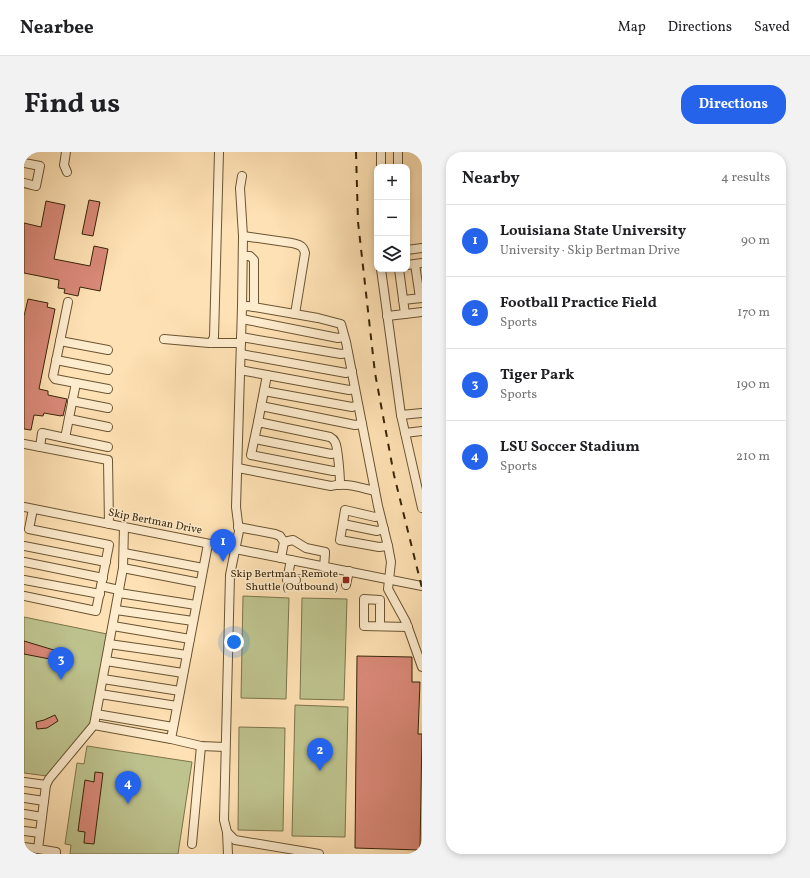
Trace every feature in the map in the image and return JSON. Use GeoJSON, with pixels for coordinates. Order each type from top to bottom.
{"type":"FeatureCollection","features":[{"type":"Feature","properties":{"kind":"street"},"geometry":{"type":"LineString","coordinates":[[66,152],[64,165],[67,172]]}},
{"type":"Feature","properties":{"kind":"street"},"geometry":{"type":"LineString","coordinates":[[214,342],[220,152]]}},
{"type":"Feature","properties":{"kind":"street"},"geometry":{"type":"LineString","coordinates":[[381,152],[381,164]]}},
{"type":"Feature","properties":{"kind":"street"},"geometry":{"type":"LineString","coordinates":[[398,152],[398,164]]}},
{"type":"Feature","properties":{"kind":"street"},"geometry":{"type":"LineString","coordinates":[[24,163],[40,166],[36,186],[24,184]]}},
{"type":"Feature","properties":{"kind":"street"},"geometry":{"type":"LineString","coordinates":[[228,854],[227,832],[224,820],[225,747],[230,575],[239,531],[236,507],[241,354],[238,341],[242,319],[243,236],[240,188],[242,176]]}},
{"type":"Feature","properties":{"kind":"street"},"geometry":{"type":"LineString","coordinates":[[243,236],[292,243],[300,245],[304,248],[305,253],[295,314]]}},
{"type":"Feature","properties":{"kind":"street"},"geometry":{"type":"LineString","coordinates":[[410,250],[422,248]]}},
{"type":"Feature","properties":{"kind":"street"},"geometry":{"type":"LineString","coordinates":[[242,256],[250,256],[254,260],[254,307]]}},
{"type":"Feature","properties":{"kind":"street"},"geometry":{"type":"LineString","coordinates":[[403,300],[421,298],[415,264]]}},
{"type":"Feature","properties":{"kind":"street"},"geometry":{"type":"LineString","coordinates":[[381,272],[387,316],[398,371],[401,415],[422,508]]}},
{"type":"Feature","properties":{"kind":"street"},"geometry":{"type":"LineString","coordinates":[[399,272],[405,314]]}},
{"type":"Feature","properties":{"kind":"street"},"geometry":{"type":"LineString","coordinates":[[68,302],[56,360],[55,379],[108,389]]}},
{"type":"Feature","properties":{"kind":"street"},"geometry":{"type":"LineString","coordinates":[[242,307],[248,306],[295,314],[341,324],[352,371],[380,516],[388,546],[390,562],[390,580],[388,589],[408,627],[422,667]]}},
{"type":"Feature","properties":{"kind":"street"},"geometry":{"type":"LineString","coordinates":[[387,316],[422,312]]}},
{"type":"Feature","properties":{"kind":"street"},"geometry":{"type":"LineString","coordinates":[[242,319],[338,338],[344,336]]}},
{"type":"Feature","properties":{"kind":"street"},"geometry":{"type":"LineString","coordinates":[[164,339],[214,342],[238,341],[341,354],[348,353]]}},
{"type":"Feature","properties":{"kind":"street"},"geometry":{"type":"LineString","coordinates":[[60,341],[108,350]]}},
{"type":"Feature","properties":{"kind":"street"},"geometry":{"type":"LineString","coordinates":[[241,354],[346,372],[352,371]]}},
{"type":"Feature","properties":{"kind":"street"},"geometry":{"type":"LineString","coordinates":[[56,360],[108,370]]}},
{"type":"Feature","properties":{"kind":"street"},"geometry":{"type":"LineString","coordinates":[[240,370],[348,390],[355,388]]}},
{"type":"Feature","properties":{"kind":"street"},"geometry":{"type":"LineString","coordinates":[[267,375],[251,455],[339,471]]}},
{"type":"Feature","properties":{"kind":"street"},"geometry":{"type":"LineString","coordinates":[[65,438],[76,383]]}},
{"type":"Feature","properties":{"kind":"street"},"geometry":{"type":"LineString","coordinates":[[264,391],[352,407],[358,406]]}},
{"type":"Feature","properties":{"kind":"street"},"geometry":{"type":"LineString","coordinates":[[72,401],[108,408]]}},
{"type":"Feature","properties":{"kind":"street"},"geometry":{"type":"LineString","coordinates":[[261,406],[355,425],[362,424]]}},
{"type":"Feature","properties":{"kind":"street"},"geometry":{"type":"LineString","coordinates":[[401,415],[422,413]]}},
{"type":"Feature","properties":{"kind":"street"},"geometry":{"type":"LineString","coordinates":[[68,420],[108,427]]}},
{"type":"Feature","properties":{"kind":"street"},"geometry":{"type":"LineString","coordinates":[[258,422],[330,437],[336,442],[340,485]]}},
{"type":"Feature","properties":{"kind":"street"},"geometry":{"type":"LineString","coordinates":[[405,433],[422,431]]}},
{"type":"Feature","properties":{"kind":"street"},"geometry":{"type":"LineString","coordinates":[[40,447],[42,433],[108,446]]}},
{"type":"Feature","properties":{"kind":"street"},"geometry":{"type":"LineString","coordinates":[[254,439],[331,454],[337,453]]}},
{"type":"Feature","properties":{"kind":"street"},"geometry":{"type":"LineString","coordinates":[[24,444],[108,460],[109,524]]}},
{"type":"Feature","properties":{"kind":"street"},"geometry":{"type":"LineString","coordinates":[[238,468],[331,486],[340,485],[375,491]]}},
{"type":"Feature","properties":{"kind":"street","name":"Skip Bertman Drive"},"geometry":{"type":"LineString","coordinates":[[24,507],[422,586]]}},
{"type":"Feature","properties":{"kind":"street"},"geometry":{"type":"LineString","coordinates":[[24,596],[96,611],[109,545],[27,529],[33,509]]}},
{"type":"Feature","properties":{"kind":"street"},"geometry":{"type":"LineString","coordinates":[[380,516],[345,510],[340,540],[379,547],[388,546]]}},
{"type":"Feature","properties":{"kind":"street"},"geometry":{"type":"LineString","coordinates":[[342,524],[377,531],[384,529]]}},
{"type":"Feature","properties":{"kind":"street"},"geometry":{"type":"LineString","coordinates":[[38,849],[46,785],[49,779],[94,725],[123,568],[124,527]]}},
{"type":"Feature","properties":{"kind":"street"},"geometry":{"type":"LineString","coordinates":[[238,527],[280,536],[284,542],[281,558]]}},
{"type":"Feature","properties":{"kind":"street"},"geometry":{"type":"LineString","coordinates":[[284,542],[293,540],[306,548],[324,552],[326,554],[324,567]]}},
{"type":"Feature","properties":{"kind":"street"},"geometry":{"type":"LineString","coordinates":[[171,739],[208,544]]}},
{"type":"Feature","properties":{"kind":"street"},"geometry":{"type":"LineString","coordinates":[[24,546],[106,562]]}},
{"type":"Feature","properties":{"kind":"street"},"geometry":{"type":"LineString","coordinates":[[124,553],[203,568]]}},
{"type":"Feature","properties":{"kind":"street"},"geometry":{"type":"LineString","coordinates":[[291,560],[287,580],[296,580]]}},
{"type":"Feature","properties":{"kind":"street"},"geometry":{"type":"LineString","coordinates":[[24,562],[119,592],[196,605]]}},
{"type":"Feature","properties":{"kind":"street"},"geometry":{"type":"LineString","coordinates":[[123,568],[200,583]]}},
{"type":"Feature","properties":{"kind":"street"},"geometry":{"type":"LineString","coordinates":[[346,586],[349,571]]}},
{"type":"Feature","properties":{"kind":"street"},"geometry":{"type":"LineString","coordinates":[[24,580],[101,586]]}},
{"type":"Feature","properties":{"kind":"street"},"geometry":{"type":"LineString","coordinates":[[116,610],[193,621]]}},
{"type":"Feature","properties":{"kind":"street"},"geometry":{"type":"LineString","coordinates":[[113,626],[190,639]]}},
{"type":"Feature","properties":{"kind":"street"},"geometry":{"type":"LineString","coordinates":[[380,626],[408,627]]}},
{"type":"Feature","properties":{"kind":"street"},"geometry":{"type":"LineString","coordinates":[[109,644],[186,655]]}},
{"type":"Feature","properties":{"kind":"street"},"geometry":{"type":"LineString","coordinates":[[106,661],[183,673]]}},
{"type":"Feature","properties":{"kind":"street"},"geometry":{"type":"LineString","coordinates":[[103,679],[180,691]]}},
{"type":"Feature","properties":{"kind":"street"},"geometry":{"type":"LineString","coordinates":[[100,694],[177,706]]}},
{"type":"Feature","properties":{"kind":"street"},"geometry":{"type":"LineString","coordinates":[[96,714],[173,727]]}},
{"type":"Feature","properties":{"kind":"street"},"geometry":{"type":"LineString","coordinates":[[94,725],[201,746],[225,747]]}},
{"type":"Feature","properties":{"kind":"street"},"geometry":{"type":"LineString","coordinates":[[192,844],[201,746]]}},
{"type":"Feature","properties":{"kind":"street"},"geometry":{"type":"LineString","coordinates":[[24,782],[46,785]]}},
{"type":"Feature","properties":{"kind":"street"},"geometry":{"type":"LineString","coordinates":[[24,798],[44,801]]}},
{"type":"Feature","properties":{"kind":"street"},"geometry":{"type":"LineString","coordinates":[[24,814],[42,817]]}},
{"type":"Feature","properties":{"kind":"street"},"geometry":{"type":"LineString","coordinates":[[24,830],[40,833]]}},
{"type":"Feature","properties":{"kind":"street"},"geometry":{"type":"LineString","coordinates":[[227,832],[232,838],[243,842],[319,854]]}},
{"type":"Feature","properties":{"kind":"street"},"geometry":{"type":"LineString","coordinates":[[24,847],[56,852],[56,854]]}},
{"type":"Feature","properties":{"kind":"green space"},"geometry":{"type":"Polygon","coordinates":[[[243,596],[289,598],[286,699],[241,698],[243,596]]]}},
{"type":"Feature","properties":{"kind":"green space"},"geometry":{"type":"Polygon","coordinates":[[[302,598],[347,599],[344,700],[300,699],[302,598]]]}},
{"type":"Feature","properties":{"kind":"green space"},"geometry":{"type":"Polygon","coordinates":[[[24,617],[107,634],[90,725],[47,776],[24,773],[24,617]]]}},
{"type":"Feature","properties":{"kind":"green space"},"geometry":{"type":"Polygon","coordinates":[[[295,705],[348,707],[345,837],[292,836],[295,705]]]}},
{"type":"Feature","properties":{"kind":"green space"},"geometry":{"type":"Polygon","coordinates":[[[239,727],[285,728],[283,831],[238,830],[239,727]]]}},
{"type":"Feature","properties":{"kind":"green space"},"geometry":{"type":"Polygon","coordinates":[[[87,746],[192,762],[178,854],[70,854],[71,845],[65,844],[77,763],[84,764],[87,746]]]}},
{"type":"Feature","properties":{"kind":"building"},"geometry":{"type":"Polygon","coordinates":[[[89,200],[100,202],[93,236],[82,234],[89,200]]]}},
{"type":"Feature","properties":{"kind":"building"},"geometry":{"type":"Polygon","coordinates":[[[46,201],[65,205],[54,259],[90,266],[94,246],[108,249],[100,291],[80,287],[78,296],[64,293],[65,289],[58,288],[59,280],[24,273],[24,223],[41,227],[46,201]]]}},
{"type":"Feature","properties":{"kind":"building"},"geometry":{"type":"Polygon","coordinates":[[[28,299],[48,303],[47,307],[55,309],[39,389],[48,391],[48,395],[67,399],[63,416],[44,413],[43,416],[34,415],[31,430],[24,429],[24,316],[28,299]]]}},
{"type":"Feature","properties":{"kind":"building"},"geometry":{"type":"Polygon","coordinates":[[[24,641],[57,651],[55,660],[24,654],[24,641]]]}},
{"type":"Feature","properties":{"kind":"building"},"geometry":{"type":"Polygon","coordinates":[[[357,656],[412,657],[412,682],[420,682],[418,734],[422,734],[420,850],[355,848],[357,656]]]}},
{"type":"Feature","properties":{"kind":"building"},"geometry":{"type":"Polygon","coordinates":[[[55,715],[58,721],[47,728],[37,729],[36,722],[55,715]]]}},
{"type":"Feature","properties":{"kind":"building"},"geometry":{"type":"Polygon","coordinates":[[[95,772],[103,773],[94,844],[84,843],[85,832],[78,831],[85,780],[94,782],[95,772]]]}},
{"type":"Feature","properties":{"kind":"railway"},"geometry":{"type":"LineString","coordinates":[[356,152],[358,222],[375,373],[394,475],[422,588]]}},
{"type":"Feature","properties":{"kind":"place","name":"Louisiana State University"},"geometry":{"type":"Point","coordinates":[223,562]}},
{"type":"Feature","properties":{"kind":"place","name":"Skip Bertman-Remote Shuttle (Outbound)"},"geometry":{"type":"Point","coordinates":[346,580]}},
{"type":"Feature","properties":{"kind":"place","name":"Tiger Park"},"geometry":{"type":"Point","coordinates":[61,680]}},
{"type":"Feature","properties":{"kind":"place","name":"Football Practice Field"},"geometry":{"type":"Point","coordinates":[320,771]}},
{"type":"Feature","properties":{"kind":"place","name":"LSU Soccer Stadium"},"geometry":{"type":"Point","coordinates":[128,804]}}]}
